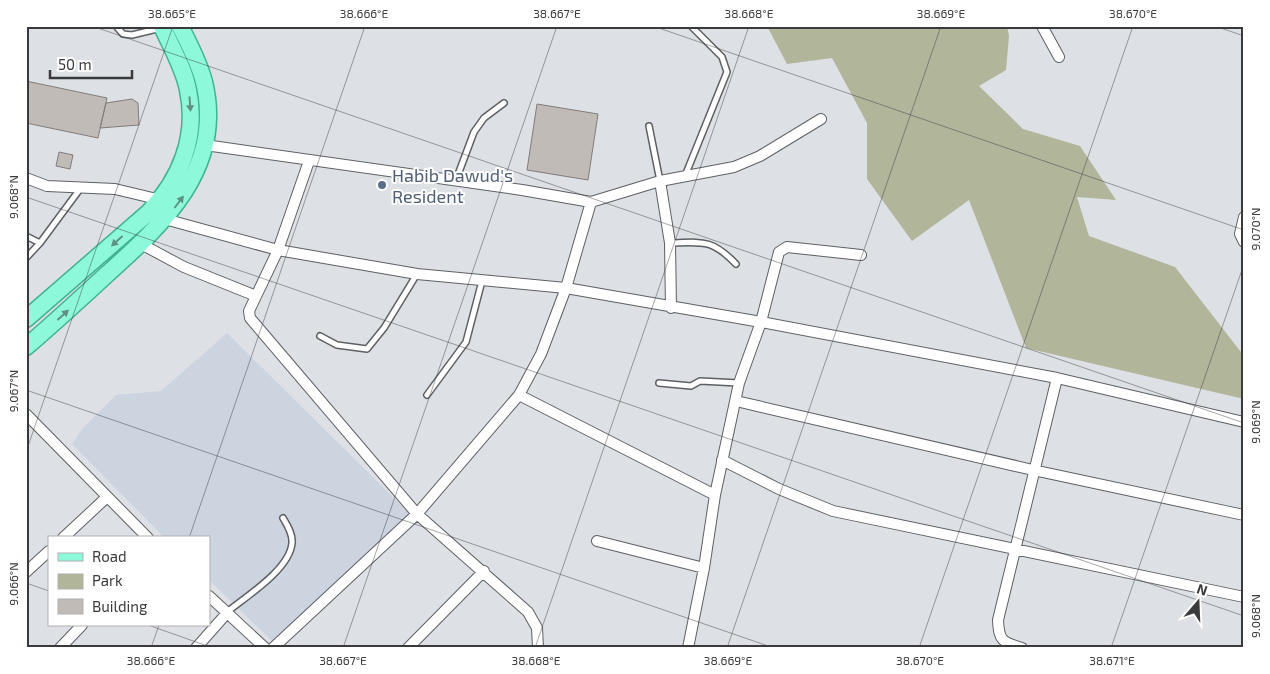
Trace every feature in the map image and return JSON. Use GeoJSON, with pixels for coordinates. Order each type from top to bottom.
{"type":"FeatureCollection","features":[{"type":"Feature","properties":{"kind":"main road"},"geometry":{"type":"LineString","coordinates":[[26,347],[141,244],[185,194],[205,145],[208,118],[204,82],[199,65],[180,26]]}},
{"type":"Feature","properties":{"kind":"main road"},"geometry":{"type":"LineString","coordinates":[[26,319],[148,213],[161,200],[177,175],[184,157],[191,125],[189,91],[162,27]]}},
{"type":"Feature","properties":{"kind":"street"},"geometry":{"type":"LineString","coordinates":[[1042,26],[1059,57]]}},
{"type":"Feature","properties":{"kind":"street"},"geometry":{"type":"LineString","coordinates":[[205,145],[456,180],[591,202],[660,181],[734,168],[760,156],[821,119]]}},
{"type":"Feature","properties":{"kind":"street"},"geometry":{"type":"LineString","coordinates":[[309,161],[278,250],[249,312],[254,325],[417,514],[484,571],[528,612],[537,628],[538,648]]}},
{"type":"Feature","properties":{"kind":"street"},"geometry":{"type":"LineString","coordinates":[[26,178],[47,186],[80,189],[115,189],[161,200]]}},
{"type":"Feature","properties":{"kind":"street"},"geometry":{"type":"LineString","coordinates":[[660,181],[670,243],[671,308]]}},
{"type":"Feature","properties":{"kind":"street"},"geometry":{"type":"LineString","coordinates":[[273,648],[417,514],[519,395],[541,354],[566,288],[591,202]]}},
{"type":"Feature","properties":{"kind":"street"},"geometry":{"type":"LineString","coordinates":[[148,213],[278,250],[417,274],[566,288],[671,308],[760,322],[1057,378],[1244,422]]}},
{"type":"Feature","properties":{"kind":"street"},"geometry":{"type":"LineString","coordinates":[[1244,217],[1240,234],[1244,242]]}},
{"type":"Feature","properties":{"kind":"street"},"geometry":{"type":"LineString","coordinates":[[141,244],[184,267],[256,296]]}},
{"type":"Feature","properties":{"kind":"street"},"geometry":{"type":"LineString","coordinates":[[688,648],[704,568],[715,494],[739,383],[760,322],[779,252],[787,247],[861,255]]}},
{"type":"Feature","properties":{"kind":"street"},"geometry":{"type":"LineString","coordinates":[[1022,648],[1004,645],[998,635],[998,620],[1033,470],[1057,378]]}},
{"type":"Feature","properties":{"kind":"street"},"geometry":{"type":"LineString","coordinates":[[519,395],[715,494]]}},
{"type":"Feature","properties":{"kind":"street"},"geometry":{"type":"LineString","coordinates":[[736,401],[1033,470],[1244,515]]}},
{"type":"Feature","properties":{"kind":"street"},"geometry":{"type":"LineString","coordinates":[[26,414],[146,536]]}},
{"type":"Feature","properties":{"kind":"street"},"geometry":{"type":"LineString","coordinates":[[722,460],[779,490],[833,512],[1244,597]]}},
{"type":"Feature","properties":{"kind":"street"},"geometry":{"type":"LineString","coordinates":[[65,536],[107,497]]}},
{"type":"Feature","properties":{"kind":"street"},"geometry":{"type":"LineString","coordinates":[[598,541],[704,568]]}},
{"type":"Feature","properties":{"kind":"street"},"geometry":{"type":"LineString","coordinates":[[26,572],[48,552]]}},
{"type":"Feature","properties":{"kind":"street"},"geometry":{"type":"LineString","coordinates":[[408,648],[484,571]]}},
{"type":"Feature","properties":{"kind":"street"},"geometry":{"type":"LineString","coordinates":[[210,597],[265,648]]}},
{"type":"Feature","properties":{"kind":"street"},"geometry":{"type":"LineString","coordinates":[[196,648],[227,613]]}},
{"type":"Feature","properties":{"kind":"street"},"geometry":{"type":"LineString","coordinates":[[60,648],[81,626]]}},
{"type":"Feature","properties":{"kind":"lane"},"geometry":{"type":"LineString","coordinates":[[116,26],[124,34],[139,33],[162,27]]}},
{"type":"Feature","properties":{"kind":"lane"},"geometry":{"type":"LineString","coordinates":[[136,26],[139,33]]}},
{"type":"Feature","properties":{"kind":"lane"},"geometry":{"type":"LineString","coordinates":[[685,177],[727,72],[722,57],[691,26]]}},
{"type":"Feature","properties":{"kind":"lane"},"geometry":{"type":"LineString","coordinates":[[456,180],[474,132],[484,118],[504,103]]}},
{"type":"Feature","properties":{"kind":"lane"},"geometry":{"type":"LineString","coordinates":[[649,126],[660,181]]}},
{"type":"Feature","properties":{"kind":"lane"},"geometry":{"type":"LineString","coordinates":[[26,258],[40,243],[80,189]]}},
{"type":"Feature","properties":{"kind":"lane"},"geometry":{"type":"LineString","coordinates":[[26,236],[40,243]]}},
{"type":"Feature","properties":{"kind":"lane"},"geometry":{"type":"LineString","coordinates":[[670,243],[703,242],[721,248],[736,264]]}},
{"type":"Feature","properties":{"kind":"lane"},"geometry":{"type":"LineString","coordinates":[[320,336],[337,345],[367,349],[384,328],[417,274]]}},
{"type":"Feature","properties":{"kind":"lane"},"geometry":{"type":"LineString","coordinates":[[427,395],[466,342],[482,281]]}},
{"type":"Feature","properties":{"kind":"lane"},"geometry":{"type":"LineString","coordinates":[[660,383],[691,386],[700,381],[739,383]]}},
{"type":"Feature","properties":{"kind":"lane"},"geometry":{"type":"LineString","coordinates":[[227,613],[282,567],[289,555],[292,542],[291,534],[283,518]]}},
{"type":"Feature","properties":{"kind":"shaded area"},"geometry":{"type":"Polygon","coordinates":[[[227,333],[410,514],[273,642],[210,581],[210,536],[163,536],[72,444],[82,429],[116,395],[161,391],[227,333]]]}},
{"type":"Feature","properties":{"kind":"green space"},"geometry":{"type":"Polygon","coordinates":[[[767,26],[1007,26],[1009,36],[1006,70],[979,86],[1023,129],[1080,146],[1116,200],[1077,197],[1089,236],[1175,267],[1244,356],[1244,399],[1026,348],[969,200],[912,241],[867,179],[867,123],[832,58],[787,64],[767,26]]]}},
{"type":"Feature","properties":{"kind":"building"},"geometry":{"type":"Polygon","coordinates":[[[26,81],[107,98],[98,138],[26,123],[26,81]]]}},
{"type":"Feature","properties":{"kind":"building"},"geometry":{"type":"Polygon","coordinates":[[[132,99],[138,103],[139,125],[100,128],[106,103],[132,99]]]}},
{"type":"Feature","properties":{"kind":"building"},"geometry":{"type":"Polygon","coordinates":[[[537,104],[598,114],[588,180],[527,170],[537,104]]]}},
{"type":"Feature","properties":{"kind":"building"},"geometry":{"type":"Polygon","coordinates":[[[59,152],[73,155],[70,169],[56,166],[59,152]]]}},
{"type":"Feature","properties":{"kind":"place","name":"Habib Dawud's Resident"},"geometry":{"type":"Point","coordinates":[382,185]}}]}
